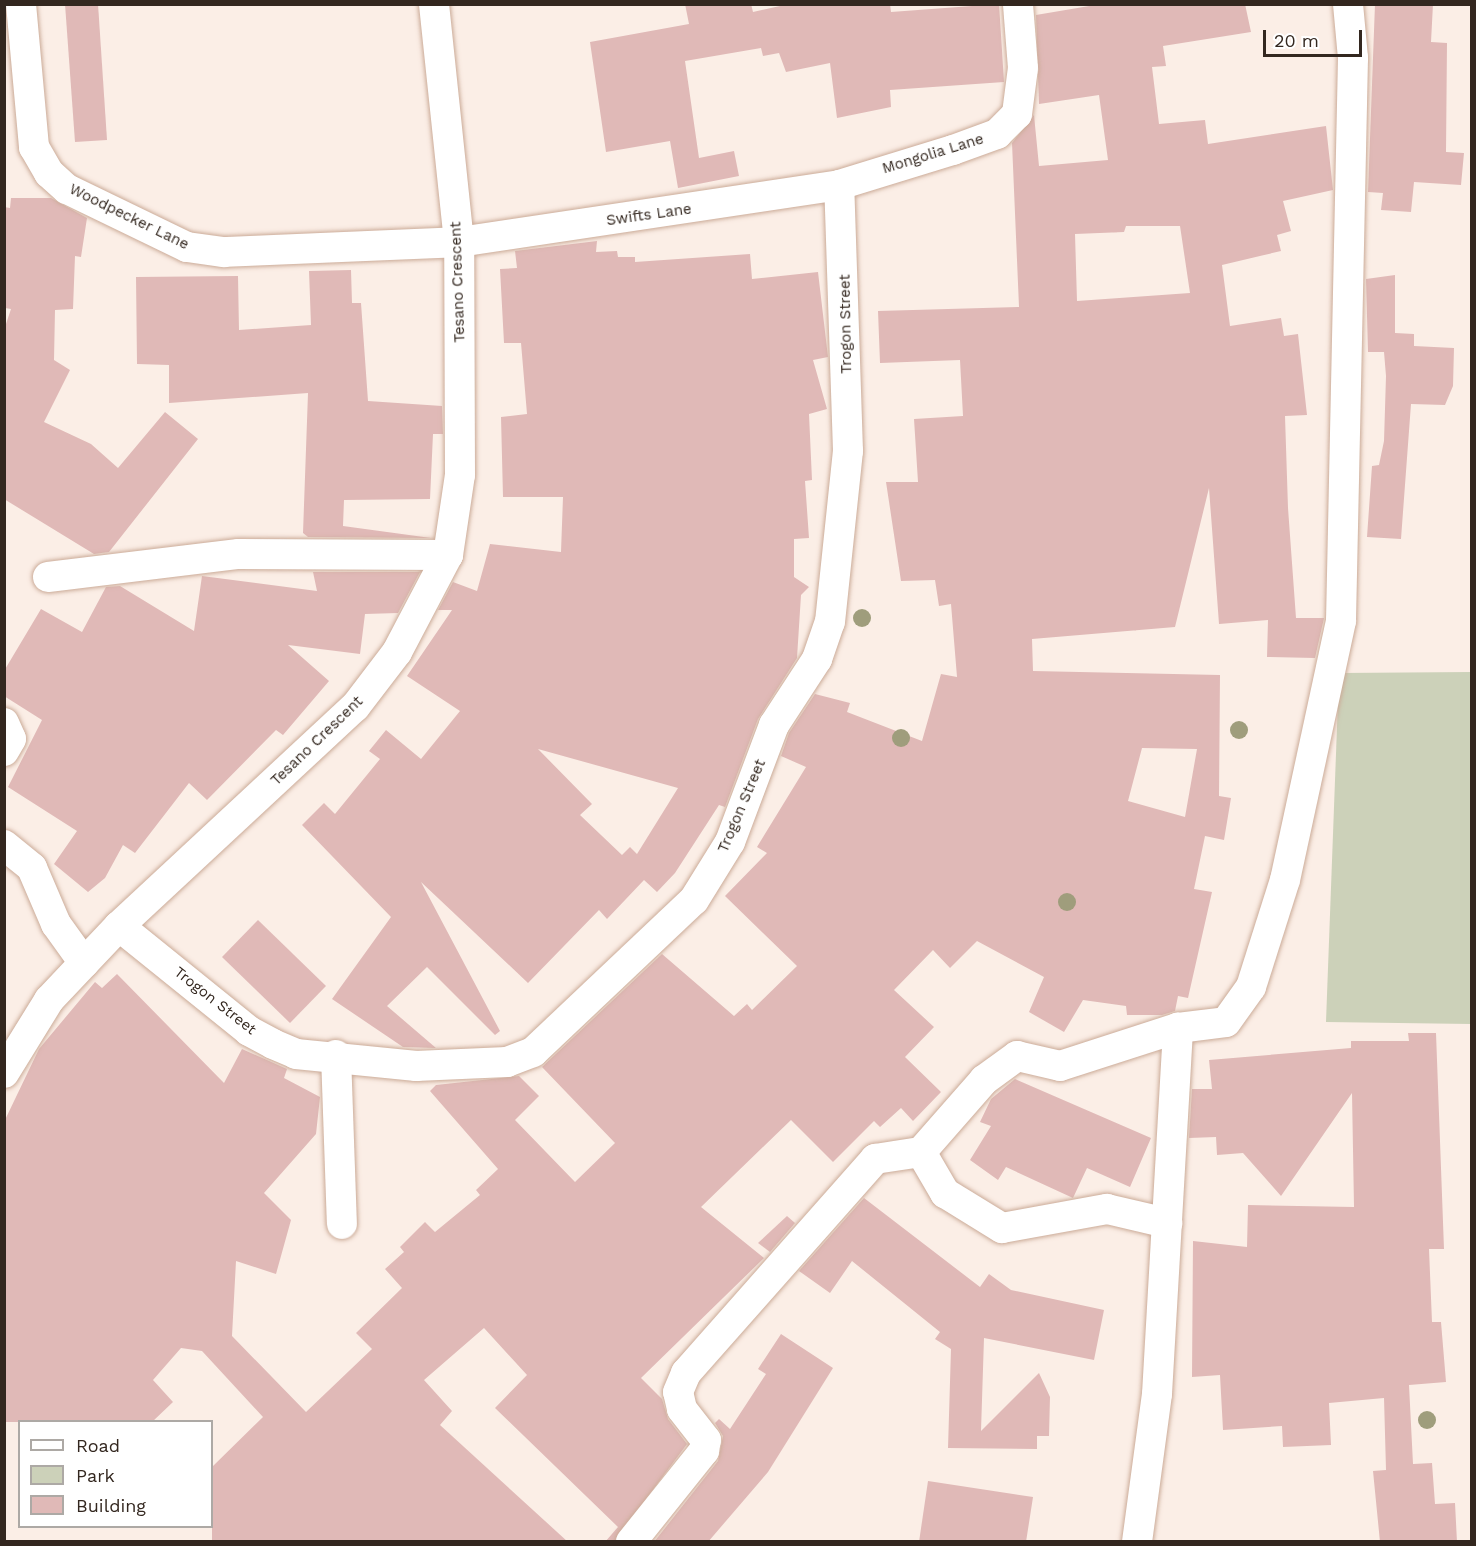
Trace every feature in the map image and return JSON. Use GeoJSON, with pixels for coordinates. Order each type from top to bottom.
{"type":"FeatureCollection","features":[{"type":"Feature","properties":{"kind":"street","name":"Woodpecker Lane"},"geometry":{"type":"LineString","coordinates":[[21,4],[34,147],[49,173],[67,189],[196,249],[224,252],[459,242]]}},
{"type":"Feature","properties":{"kind":"street","name":"Tesano Crescent"},"geometry":{"type":"LineString","coordinates":[[4,1073],[49,1000],[119,926],[355,707],[398,652],[448,555],[460,475],[459,242],[434,4]]}},
{"type":"Feature","properties":{"kind":"street","name":"Mongolia Lane"},"geometry":{"type":"LineString","coordinates":[[839,185],[997,134],[1017,114],[1022,99],[1018,4]]}},
{"type":"Feature","properties":{"kind":"street"},"geometry":{"type":"LineString","coordinates":[[631,1542],[704,1451],[706,1440],[682,1409],[678,1392],[686,1373],[875,1159],[921,1152],[984,1080],[1017,1056],[1060,1066],[1178,1028],[1226,1022],[1251,987],[1285,880],[1341,621],[1353,58],[1348,4]]}},
{"type":"Feature","properties":{"kind":"street","name":"Swifts Lane"},"geometry":{"type":"LineString","coordinates":[[459,242],[839,185]]}},
{"type":"Feature","properties":{"kind":"street","name":"Trogon Street"},"geometry":{"type":"LineString","coordinates":[[119,926],[249,1031],[296,1054],[336,1055],[416,1066],[507,1062],[533,1052],[694,900],[730,842],[774,725],[817,659],[838,579],[848,452],[839,185]]}},
{"type":"Feature","properties":{"kind":"street"},"geometry":{"type":"LineString","coordinates":[[48,577],[239,554],[448,555]]}},
{"type":"Feature","properties":{"kind":"street"},"geometry":{"type":"LineString","coordinates":[[4,723],[11,739],[4,751]]}},
{"type":"Feature","properties":{"kind":"street"},"geometry":{"type":"LineString","coordinates":[[4,845],[32,868],[56,924],[84,963]]}},
{"type":"Feature","properties":{"kind":"street"},"geometry":{"type":"LineString","coordinates":[[1137,1542],[1157,1394],[1178,1028]]}},
{"type":"Feature","properties":{"kind":"street"},"geometry":{"type":"LineString","coordinates":[[336,1055],[342,1224]]}},
{"type":"Feature","properties":{"kind":"street"},"geometry":{"type":"LineString","coordinates":[[921,1152],[945,1193],[1002,1228],[1107,1209],[1167,1223]]}},
{"type":"Feature","properties":{"kind":"green space"},"geometry":{"type":"Polygon","coordinates":[[[1471,672],[1471,1024],[1326,1022],[1339,673],[1471,672]]]}},
{"type":"Feature","properties":{"kind":"building"},"geometry":{"type":"Polygon","coordinates":[[[65,4],[98,4],[107,140],[75,142],[65,4]]]}},
{"type":"Feature","properties":{"kind":"building"},"geometry":{"type":"Polygon","coordinates":[[[685,4],[751,4],[753,12],[789,4],[890,4],[891,12],[999,4],[1004,82],[890,90],[891,107],[837,118],[830,63],[786,72],[779,53],[763,56],[761,48],[685,61],[699,158],[734,151],[739,176],[678,188],[670,141],[606,152],[590,42],[689,24],[685,4]]]}},
{"type":"Feature","properties":{"kind":"building"},"geometry":{"type":"Polygon","coordinates":[[[1101,4],[1245,4],[1251,32],[1163,46],[1166,66],[1152,67],[1159,124],[1205,120],[1208,144],[1326,126],[1333,190],[1283,201],[1291,231],[1277,235],[1281,251],[1222,265],[1230,326],[1281,318],[1284,336],[1298,334],[1307,415],[1285,416],[1288,508],[1296,618],[1324,618],[1315,658],[1267,657],[1268,620],[1219,624],[1209,488],[1175,627],[1032,639],[1033,671],[1220,675],[1219,796],[1231,798],[1224,840],[1205,836],[1194,889],[1212,892],[1188,998],[1178,996],[1175,1011],[1162,1015],[1127,1015],[1126,1006],[1083,1000],[1064,1032],[1029,1012],[1044,977],[977,941],[950,968],[933,950],[894,990],[934,1027],[905,1057],[941,1092],[913,1121],[901,1108],[880,1127],[874,1121],[833,1162],[791,1120],[701,1207],[764,1258],[641,1378],[662,1399],[668,1419],[687,1444],[614,1542],[605,1542],[618,1527],[495,1408],[527,1375],[484,1328],[424,1380],[452,1411],[440,1425],[568,1542],[212,1542],[213,1466],[263,1417],[202,1351],[181,1348],[153,1380],[173,1402],[154,1420],[18,1420],[18,1422],[4,1422],[4,1122],[39,1049],[95,982],[102,988],[117,974],[224,1083],[242,1049],[287,1069],[284,1078],[320,1097],[316,1134],[264,1193],[291,1220],[276,1274],[236,1261],[232,1336],[306,1412],[372,1349],[356,1333],[402,1288],[385,1269],[404,1252],[400,1247],[425,1222],[435,1232],[480,1195],[476,1190],[498,1169],[430,1091],[436,1085],[519,1076],[539,1096],[515,1120],[575,1182],[615,1143],[542,1067],[662,954],[734,1016],[747,1004],[752,1010],[797,966],[725,896],[767,853],[757,847],[806,767],[781,756],[789,733],[815,694],[850,703],[847,712],[922,741],[941,674],[957,677],[951,604],[939,606],[935,580],[901,581],[886,482],[918,482],[914,419],[963,416],[960,360],[880,363],[878,311],[1019,307],[1012,143],[1034,115],[1039,166],[1108,160],[1099,95],[1039,104],[1036,15],[1101,4]],[[1126,226],[1124,232],[1075,234],[1077,301],[1190,293],[1180,226],[1126,226]],[[1142,748],[1128,801],[1185,817],[1197,749],[1142,748]]]}},
{"type":"Feature","properties":{"kind":"building"},"geometry":{"type":"Polygon","coordinates":[[[1375,4],[1433,4],[1431,42],[1447,43],[1446,152],[1464,153],[1461,185],[1414,182],[1411,212],[1381,210],[1383,193],[1368,192],[1375,4]]]}},
{"type":"Feature","properties":{"kind":"building"},"geometry":{"type":"Polygon","coordinates":[[[11,198],[51,198],[87,218],[81,257],[75,256],[73,309],[55,310],[54,360],[70,370],[44,422],[91,444],[118,468],[165,412],[198,439],[109,552],[94,554],[4,499],[4,330],[11,309],[5,308],[4,207],[10,208],[11,198]]]}},
{"type":"Feature","properties":{"kind":"building"},"geometry":{"type":"Polygon","coordinates":[[[597,241],[596,252],[617,251],[618,257],[635,257],[635,262],[750,254],[752,279],[818,272],[828,357],[813,360],[827,409],[809,414],[812,480],[805,481],[809,538],[794,539],[794,577],[809,587],[801,595],[797,658],[758,719],[725,807],[719,805],[675,873],[657,892],[644,880],[607,919],[599,910],[528,983],[421,882],[500,1031],[495,1035],[427,967],[387,1006],[436,1048],[403,1047],[332,999],[391,917],[302,825],[324,803],[335,814],[380,759],[369,751],[386,730],[421,759],[460,711],[407,676],[452,610],[438,610],[453,582],[477,591],[490,544],[561,552],[563,497],[503,497],[501,417],[527,414],[521,343],[504,343],[500,269],[517,268],[515,251],[597,241]],[[538,749],[592,804],[580,815],[622,855],[630,847],[637,854],[678,788],[538,749]]]}},
{"type":"Feature","properties":{"kind":"building"},"geometry":{"type":"Polygon","coordinates":[[[351,270],[352,303],[361,303],[368,401],[442,406],[443,434],[433,434],[430,499],[344,500],[343,526],[431,538],[308,537],[303,533],[308,393],[169,403],[169,365],[137,364],[136,277],[238,276],[239,330],[311,325],[309,271],[351,270]]]}},
{"type":"Feature","properties":{"kind":"building"},"geometry":{"type":"Polygon","coordinates":[[[1395,275],[1395,333],[1414,334],[1414,346],[1454,348],[1453,386],[1445,405],[1411,404],[1401,539],[1367,537],[1372,466],[1379,465],[1384,441],[1386,376],[1384,352],[1368,352],[1366,279],[1395,275]]]}},
{"type":"Feature","properties":{"kind":"building"},"geometry":{"type":"Polygon","coordinates":[[[313,572],[420,572],[398,613],[365,614],[360,654],[288,645],[329,681],[283,735],[276,730],[207,800],[189,783],[135,853],[123,845],[105,878],[88,892],[54,864],[77,831],[8,787],[42,720],[4,696],[4,671],[41,609],[82,632],[106,587],[120,586],[194,631],[202,576],[317,591],[313,572]]]}},
{"type":"Feature","properties":{"kind":"building"},"geometry":{"type":"Polygon","coordinates":[[[258,920],[326,986],[290,1023],[222,957],[258,920]]]}},
{"type":"Feature","properties":{"kind":"building"},"geometry":{"type":"Polygon","coordinates":[[[1408,1033],[1436,1033],[1444,1249],[1429,1249],[1432,1322],[1441,1322],[1446,1382],[1409,1385],[1413,1464],[1432,1463],[1435,1504],[1455,1503],[1457,1542],[1380,1542],[1373,1471],[1386,1470],[1384,1398],[1329,1403],[1331,1445],[1283,1447],[1282,1426],[1223,1430],[1220,1375],[1192,1377],[1193,1241],[1247,1247],[1248,1205],[1354,1207],[1352,1093],[1281,1196],[1243,1153],[1217,1155],[1216,1137],[1189,1138],[1192,1089],[1212,1089],[1209,1060],[1351,1048],[1351,1041],[1409,1041],[1408,1033]]]}},
{"type":"Feature","properties":{"kind":"building"},"geometry":{"type":"Polygon","coordinates":[[[1015,1079],[1151,1138],[1130,1187],[1087,1168],[1073,1198],[1006,1167],[998,1180],[970,1160],[991,1126],[980,1122],[991,1099],[1015,1079]]]}},
{"type":"Feature","properties":{"kind":"building"},"geometry":{"type":"Polygon","coordinates":[[[864,1198],[980,1287],[989,1274],[1011,1290],[1104,1310],[1094,1360],[984,1338],[981,1431],[1039,1373],[1050,1397],[1049,1436],[1037,1436],[1037,1449],[948,1448],[951,1349],[935,1339],[940,1332],[852,1261],[830,1293],[799,1271],[864,1198]]]}},
{"type":"Feature","properties":{"kind":"building"},"geometry":{"type":"Polygon","coordinates":[[[787,1216],[795,1223],[770,1252],[758,1243],[787,1216]]]}},
{"type":"Feature","properties":{"kind":"building"},"geometry":{"type":"Polygon","coordinates":[[[781,1334],[833,1368],[768,1472],[708,1542],[654,1542],[718,1461],[723,1436],[715,1423],[719,1419],[730,1429],[766,1374],[758,1369],[781,1334]]]}},
{"type":"Feature","properties":{"kind":"building"},"geometry":{"type":"Polygon","coordinates":[[[928,1481],[1033,1497],[1026,1542],[919,1542],[928,1481]]]}}]}
